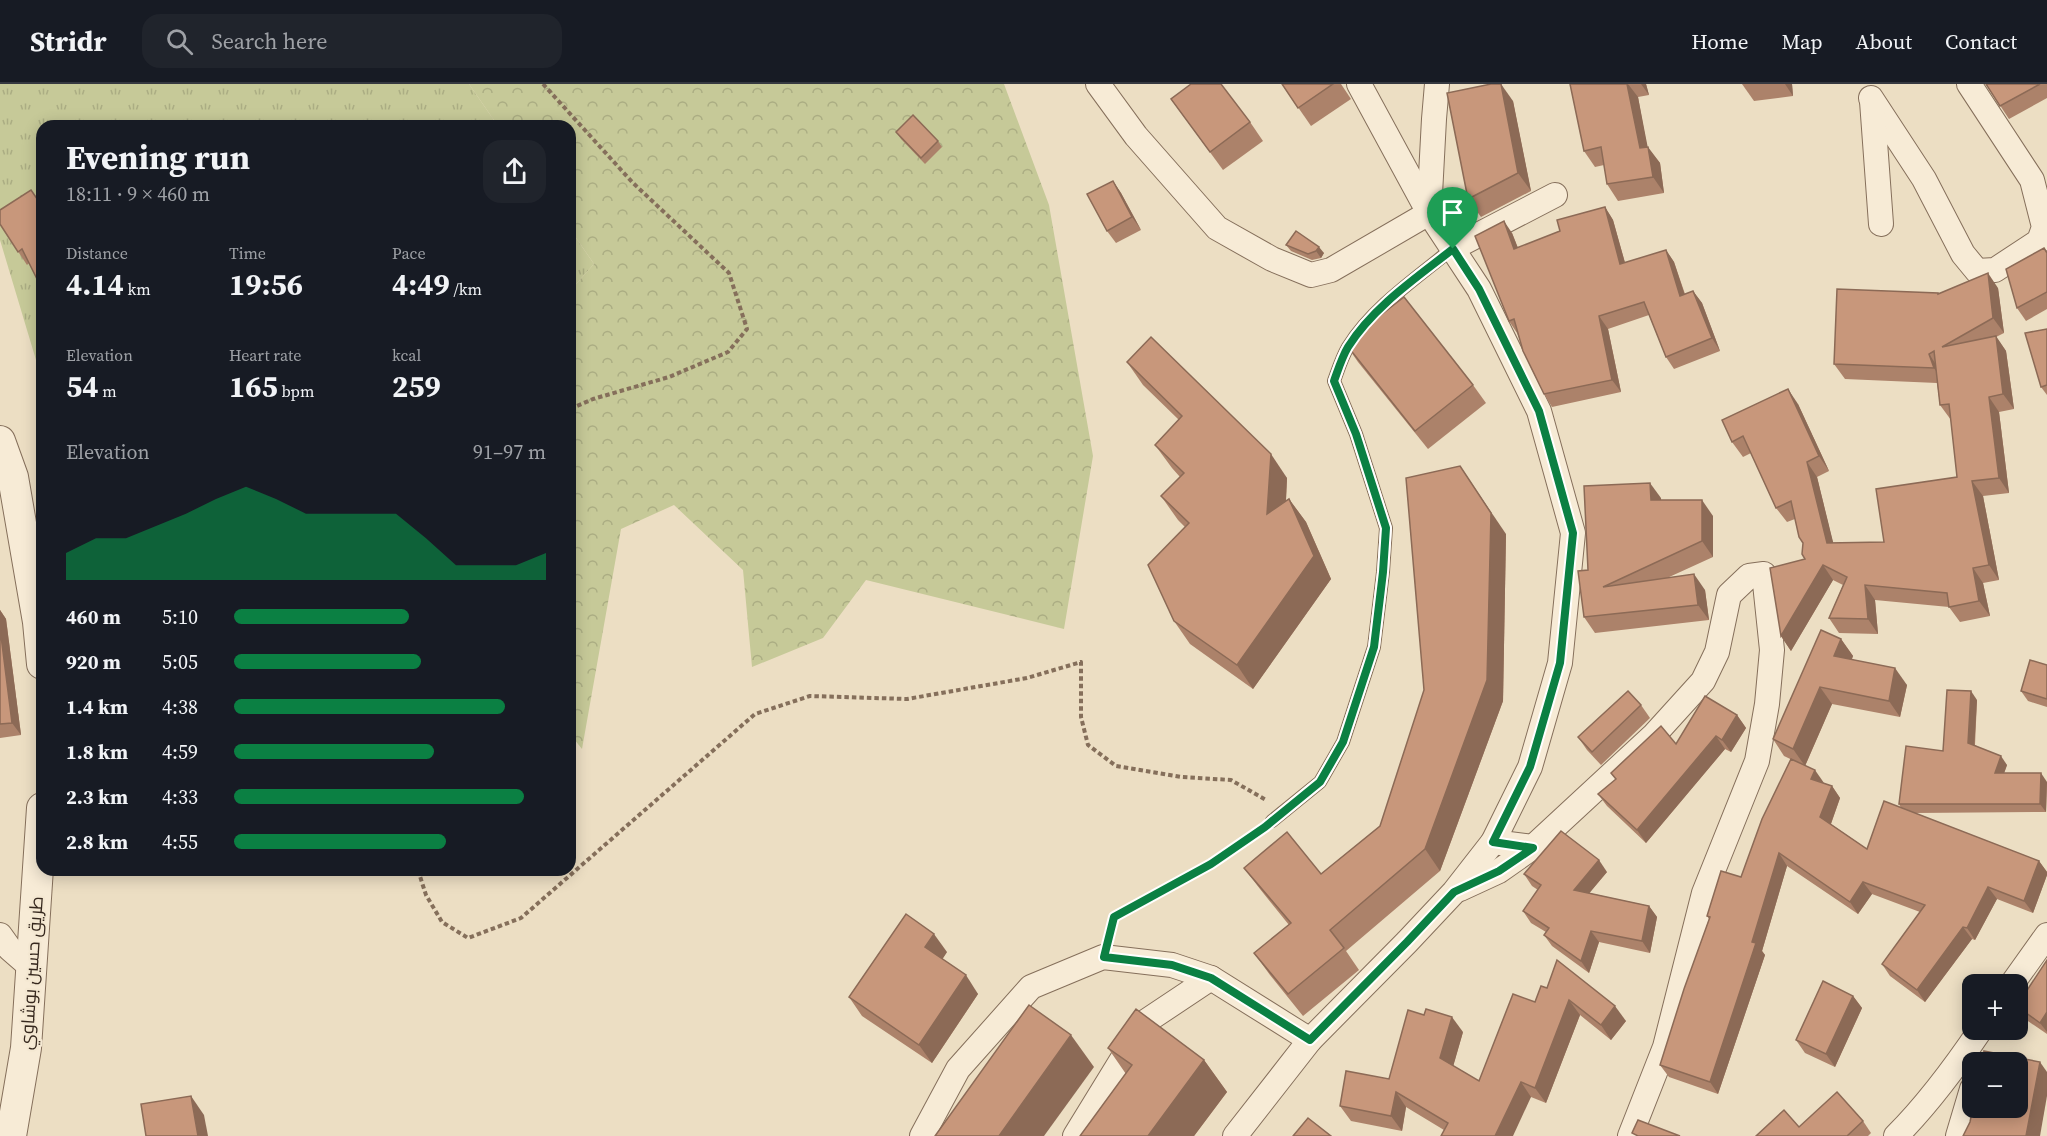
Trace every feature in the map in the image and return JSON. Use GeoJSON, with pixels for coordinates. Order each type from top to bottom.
{"type":"FeatureCollection","features":[{"type":"Feature","properties":{"kind":"street"},"geometry":{"type":"LineString","coordinates":[[1098,84],[1136,136],[1217,228],[1272,259],[1311,275],[1331,270],[1429,213]]}},
{"type":"Feature","properties":{"kind":"street"},"geometry":{"type":"LineString","coordinates":[[1235,1136],[1310,1040],[1454,892],[1493,842],[1530,767],[1560,663],[1573,533],[1539,411],[1479,289],[1429,213],[1359,84]]}},
{"type":"Feature","properties":{"kind":"street"},"geometry":{"type":"LineString","coordinates":[[1429,213],[1437,84]]}},
{"type":"Feature","properties":{"kind":"street"},"geometry":{"type":"LineString","coordinates":[[1869,91],[1924,179],[1963,254],[1977,271],[1995,270],[2039,241],[2044,227],[2032,180],[1970,84]]}},
{"type":"Feature","properties":{"kind":"street"},"geometry":{"type":"LineString","coordinates":[[1869,91],[1881,224]]}},
{"type":"Feature","properties":{"kind":"street"},"geometry":{"type":"LineString","coordinates":[[1453,249],[1555,195]]}},
{"type":"Feature","properties":{"kind":"street"},"geometry":{"type":"LineString","coordinates":[[0,441],[13,477],[36,610]]}},
{"type":"Feature","properties":{"kind":"street"},"geometry":{"type":"LineString","coordinates":[[1454,892],[1499,871],[1533,848],[1654,735],[1703,681],[1717,652],[1729,595],[1749,576],[1773,571],[1772,650],[1767,704],[1757,761],[1704,893],[1665,1047],[1630,1136]]}},
{"type":"Feature","properties":{"kind":"street"},"geometry":{"type":"LineString","coordinates":[[1493,842],[1533,848]]}},
{"type":"Feature","properties":{"kind":"street","name":"طريق حسين بوشاوي"},"geometry":{"type":"LineString","coordinates":[[11,1136],[26,1048],[33,969],[37,876]]}},
{"type":"Feature","properties":{"kind":"street"},"geometry":{"type":"LineString","coordinates":[[0,935],[10,949],[33,969]]}},
{"type":"Feature","properties":{"kind":"street"},"geometry":{"type":"LineString","coordinates":[[2019,974],[2047,935]]}},
{"type":"Feature","properties":{"kind":"street"},"geometry":{"type":"LineString","coordinates":[[922,1136],[958,1069],[1031,987],[1104,957],[1172,965],[1211,978],[1310,1040]]}},
{"type":"Feature","properties":{"kind":"street"},"geometry":{"type":"LineString","coordinates":[[1075,1136],[1145,1022],[1211,978]]}},
{"type":"Feature","properties":{"kind":"street"},"geometry":{"type":"LineString","coordinates":[[1896,1136],[1962,1057]]}},
{"type":"Feature","properties":{"kind":"street"},"geometry":{"type":"LineString","coordinates":[[1958,1136],[1963,1118]]}},
{"type":"Feature","properties":{"kind":"lane"},"geometry":{"type":"LineString","coordinates":[[1272,821],[1320,782],[1343,742],[1374,647],[1386,528],[1356,434],[1334,381],[1347,348],[1364,325],[1403,289],[1453,249]]}},
{"type":"Feature","properties":{"kind":"path"},"geometry":{"type":"LineString","coordinates":[[543,84],[576,120]]}},
{"type":"Feature","properties":{"kind":"path"},"geometry":{"type":"LineString","coordinates":[[576,120],[633,183],[729,273],[747,329],[728,352],[669,377],[593,399],[576,406]]}},
{"type":"Feature","properties":{"kind":"path"},"geometry":{"type":"LineString","coordinates":[[576,870],[755,714],[810,696],[907,699],[1027,678],[1081,663],[1081,717],[1088,746],[1116,766],[1182,777],[1231,780],[1266,798],[1272,821],[1211,864],[1114,917],[1104,957]]}},
{"type":"Feature","properties":{"kind":"path"},"geometry":{"type":"LineString","coordinates":[[420,876],[426,895],[441,922],[468,938],[521,918],[569,876]]}},
{"type":"Feature","properties":{"kind":"green space"},"geometry":{"type":"Polygon","coordinates":[[[0,84],[469,84],[494,120],[36,120],[36,360],[0,240],[0,84]]]}},
{"type":"Feature","properties":{"kind":"green space"},"geometry":{"type":"Polygon","coordinates":[[[469,84],[1004,84],[1049,205],[1093,456],[1064,629],[866,580],[823,638],[752,667],[743,570],[674,505],[621,529],[582,749],[576,742],[576,284],[594,264],[576,238],[576,120],[494,120],[469,84]]]}},
{"type":"Feature","properties":{"kind":"green space"},"geometry":{"type":"Polygon","coordinates":[[[576,238],[594,264],[576,284],[576,238]]]}},
{"type":"Feature","properties":{"kind":"building"},"geometry":{"type":"Polygon","coordinates":[[[1191,84],[1221,84],[1250,122],[1210,152],[1171,99],[1191,84]]]}},
{"type":"Feature","properties":{"kind":"building"},"geometry":{"type":"Polygon","coordinates":[[[1282,84],[1333,84],[1298,108],[1282,84]]]}},
{"type":"Feature","properties":{"kind":"building"},"geometry":{"type":"Polygon","coordinates":[[[1501,84],[1518,173],[1468,199],[1447,93],[1501,84]]]}},
{"type":"Feature","properties":{"kind":"building"},"geometry":{"type":"Polygon","coordinates":[[[1570,84],[1627,84],[1640,148],[1648,147],[1653,177],[1607,184],[1601,147],[1584,151],[1570,84]]]}},
{"type":"Feature","properties":{"kind":"building"},"geometry":{"type":"Polygon","coordinates":[[[1986,84],[2040,84],[2000,106],[1986,84]]]}},
{"type":"Feature","properties":{"kind":"building"},"geometry":{"type":"Polygon","coordinates":[[[913,115],[938,141],[921,158],[896,132],[913,115]]]}},
{"type":"Feature","properties":{"kind":"building"},"geometry":{"type":"Polygon","coordinates":[[[1113,181],[1132,217],[1107,231],[1087,194],[1113,181]]]}},
{"type":"Feature","properties":{"kind":"building"},"geometry":{"type":"Polygon","coordinates":[[[31,190],[36,197],[36,277],[22,249],[18,252],[0,224],[0,210],[31,190]]]}},
{"type":"Feature","properties":{"kind":"building"},"geometry":{"type":"Polygon","coordinates":[[[1605,207],[1620,264],[1666,250],[1680,296],[1693,291],[1712,338],[1666,357],[1644,302],[1599,316],[1612,380],[1544,394],[1523,351],[1514,319],[1509,321],[1475,236],[1504,221],[1514,249],[1560,231],[1557,220],[1605,207]]]}},
{"type":"Feature","properties":{"kind":"building"},"geometry":{"type":"Polygon","coordinates":[[[1296,231],[1319,247],[1316,251],[1308,254],[1286,245],[1296,231]]]}},
{"type":"Feature","properties":{"kind":"building"},"geometry":{"type":"Polygon","coordinates":[[[2044,248],[2047,253],[2047,292],[2017,308],[2006,269],[2044,248]]]}},
{"type":"Feature","properties":{"kind":"building"},"geometry":{"type":"Polygon","coordinates":[[[1988,273],[1993,318],[1942,347],[1996,336],[2003,394],[1989,397],[1999,478],[1972,481],[1989,565],[1973,568],[1979,601],[1949,607],[1947,593],[1865,585],[1868,619],[1829,618],[1847,577],[1823,565],[1781,636],[1770,568],[1805,559],[1802,554],[1803,543],[1799,537],[1791,501],[1776,508],[1743,436],[1732,442],[1722,420],[1788,389],[1819,456],[1807,462],[1827,543],[1884,542],[1876,489],[1957,477],[1949,404],[1940,405],[1934,351],[1929,354],[1934,368],[1834,364],[1837,289],[1938,294],[1988,273]]]}},
{"type":"Feature","properties":{"kind":"building"},"geometry":{"type":"Polygon","coordinates":[[[1404,297],[1473,385],[1415,431],[1345,343],[1404,297]]]}},
{"type":"Feature","properties":{"kind":"building"},"geometry":{"type":"Polygon","coordinates":[[[2047,329],[2047,385],[2041,387],[2025,333],[2047,329]]]}},
{"type":"Feature","properties":{"kind":"building"},"geometry":{"type":"Polygon","coordinates":[[[1151,337],[1271,454],[1267,514],[1289,499],[1314,556],[1237,665],[1174,621],[1148,565],[1189,523],[1161,496],[1184,473],[1155,445],[1182,416],[1127,362],[1151,337]]]}},
{"type":"Feature","properties":{"kind":"building"},"geometry":{"type":"Polygon","coordinates":[[[1460,466],[1491,513],[1487,680],[1425,849],[1330,930],[1344,948],[1288,994],[1254,953],[1291,923],[1244,868],[1287,832],[1321,874],[1380,826],[1424,690],[1406,478],[1460,466]]]}},
{"type":"Feature","properties":{"kind":"building"},"geometry":{"type":"Polygon","coordinates":[[[1650,483],[1651,500],[1702,500],[1702,541],[1603,587],[1694,574],[1698,605],[1584,617],[1578,571],[1588,570],[1584,486],[1650,483]]]}},
{"type":"Feature","properties":{"kind":"building"},"geometry":{"type":"Polygon","coordinates":[[[0,628],[12,723],[0,724],[0,628]]]}},
{"type":"Feature","properties":{"kind":"building"},"geometry":{"type":"Polygon","coordinates":[[[1821,630],[1841,639],[1834,656],[1895,668],[1889,701],[1820,687],[1793,749],[1773,739],[1821,630]]]}},
{"type":"Feature","properties":{"kind":"building"},"geometry":{"type":"Polygon","coordinates":[[[2030,660],[2047,665],[2047,699],[2021,691],[2030,660]]]}},
{"type":"Feature","properties":{"kind":"building"},"geometry":{"type":"Polygon","coordinates":[[[1947,690],[1971,691],[1968,743],[2001,756],[1995,773],[2041,773],[2040,804],[1899,804],[1906,746],[1943,751],[1947,690]]]}},
{"type":"Feature","properties":{"kind":"building"},"geometry":{"type":"Polygon","coordinates":[[[1628,691],[1641,705],[1592,752],[1578,737],[1628,691]]]}},
{"type":"Feature","properties":{"kind":"building"},"geometry":{"type":"Polygon","coordinates":[[[1705,696],[1737,715],[1722,740],[1716,736],[1637,830],[1598,794],[1616,779],[1611,773],[1661,726],[1676,744],[1705,696]]]}},
{"type":"Feature","properties":{"kind":"building"},"geometry":{"type":"Polygon","coordinates":[[[1791,759],[1815,770],[1811,779],[1832,786],[1820,817],[1867,849],[1884,801],[2039,861],[2024,901],[1988,887],[1967,928],[1963,927],[1917,990],[1882,964],[1925,905],[1863,882],[1850,902],[1779,853],[1752,942],[1756,943],[1710,1082],[1660,1065],[1710,917],[1707,916],[1721,871],[1741,877],[1762,819],[1791,759]]]}},
{"type":"Feature","properties":{"kind":"building"},"geometry":{"type":"Polygon","coordinates":[[[1561,831],[1599,860],[1574,890],[1649,906],[1642,941],[1591,931],[1581,961],[1544,935],[1549,928],[1523,911],[1541,885],[1524,874],[1561,831]]]}},
{"type":"Feature","properties":{"kind":"building"},"geometry":{"type":"Polygon","coordinates":[[[906,914],[934,934],[925,947],[966,975],[919,1045],[849,997],[906,914]]]}},
{"type":"Feature","properties":{"kind":"building"},"geometry":{"type":"Polygon","coordinates":[[[1557,960],[1615,1006],[1601,1025],[1569,1000],[1535,1088],[1521,1082],[1495,1136],[1441,1136],[1448,1123],[1396,1092],[1391,1116],[1340,1106],[1346,1071],[1389,1079],[1408,1010],[1424,1015],[1426,1009],[1452,1017],[1440,1058],[1479,1081],[1513,994],[1535,1002],[1541,986],[1547,988],[1557,960]]]}},
{"type":"Feature","properties":{"kind":"building"},"geometry":{"type":"Polygon","coordinates":[[[2047,960],[2047,1012],[2040,1023],[2028,1014],[2028,989],[2047,960]]]}},
{"type":"Feature","properties":{"kind":"building"},"geometry":{"type":"Polygon","coordinates":[[[1823,981],[1853,996],[1826,1054],[1796,1040],[1823,981]]]}},
{"type":"Feature","properties":{"kind":"building"},"geometry":{"type":"Polygon","coordinates":[[[1029,1005],[1071,1035],[999,1136],[935,1136],[1029,1005]]]}},
{"type":"Feature","properties":{"kind":"building"},"geometry":{"type":"Polygon","coordinates":[[[1136,1009],[1204,1060],[1148,1136],[1080,1136],[1132,1065],[1108,1048],[1136,1009]]]}},
{"type":"Feature","properties":{"kind":"building"},"geometry":{"type":"Polygon","coordinates":[[[2028,1060],[2040,1062],[2026,1136],[1963,1136],[1971,1118],[2028,1118],[2028,1060]]]}},
{"type":"Feature","properties":{"kind":"building"},"geometry":{"type":"Polygon","coordinates":[[[1837,1092],[1863,1121],[1847,1136],[1756,1136],[1784,1110],[1799,1127],[1837,1092]]]}},
{"type":"Feature","properties":{"kind":"building"},"geometry":{"type":"Polygon","coordinates":[[[191,1096],[198,1136],[146,1136],[141,1104],[191,1096]]]}},
{"type":"Feature","properties":{"kind":"building"},"geometry":{"type":"Polygon","coordinates":[[[1308,1118],[1331,1136],[1293,1136],[1308,1118]]]}},
{"type":"Feature","properties":{"kind":"building"},"geometry":{"type":"Polygon","coordinates":[[[1638,1120],[1680,1136],[1638,1136],[1632,1133],[1638,1120]]]}},
{"type":"Feature","properties":{"kind":"route"},"geometry":{"type":"LineString","coordinates":[[1453,249],[1479,289],[1539,411],[1573,533],[1560,663],[1530,767],[1493,842],[1533,848],[1499,871],[1454,892],[1310,1040],[1211,978],[1172,965],[1104,957],[1114,917],[1211,864],[1265,827],[1320,782],[1343,742],[1374,647],[1386,528],[1356,434],[1334,381],[1347,348],[1364,325],[1403,289],[1453,249]]}}]}
